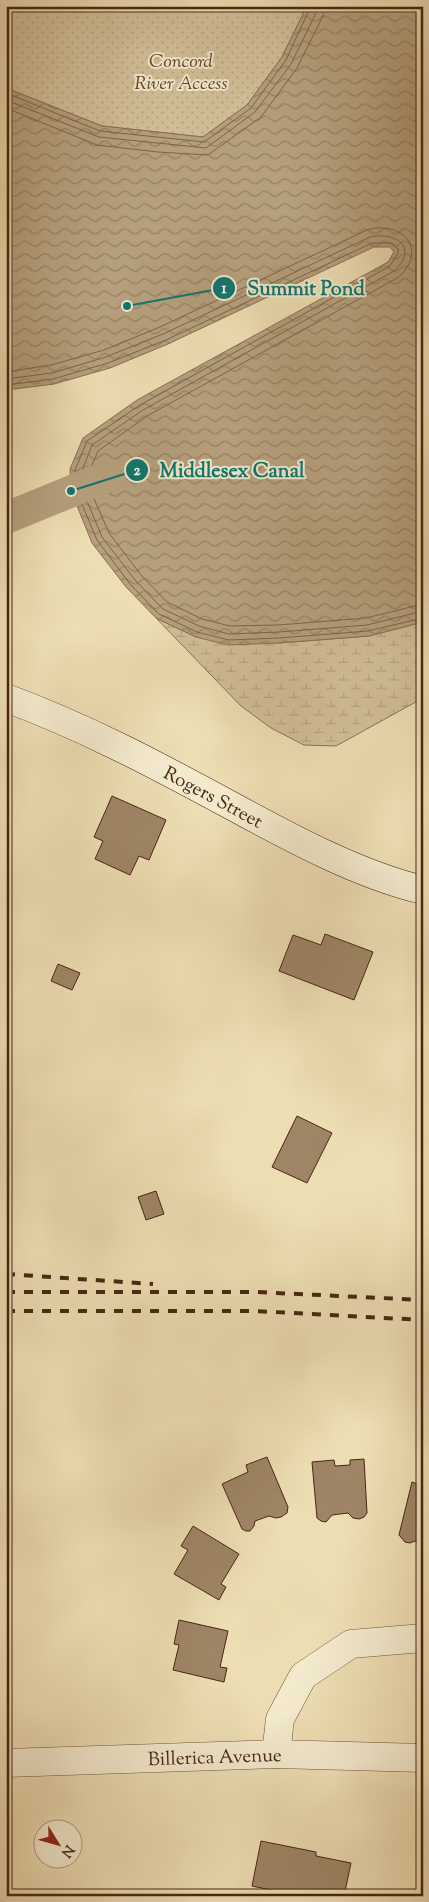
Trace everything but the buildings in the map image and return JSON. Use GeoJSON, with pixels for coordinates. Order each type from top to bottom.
{"type":"FeatureCollection","features":[{"type":"Feature","properties":{"kind":"street","name":"Rogers Street"},"geometry":{"type":"LineString","coordinates":[[6,698],[83,729],[140,756],[282,833],[327,854],[372,873],[423,890]]}},
{"type":"Feature","properties":{"kind":"street"},"geometry":{"type":"LineString","coordinates":[[276,1754],[280,1719],[303,1676],[351,1644],[423,1638]]}},
{"type":"Feature","properties":{"kind":"street","name":"Billerica Avenue"},"geometry":{"type":"LineString","coordinates":[[6,1763],[276,1754],[423,1758]]}},
{"type":"Feature","properties":{"kind":"green space","name":"Concord River Access"},"geometry":{"type":"Polygon","coordinates":[[[6,6],[307,6],[282,57],[247,105],[203,137],[102,126],[6,88],[6,6]]]}},
{"type":"Feature","properties":{"kind":"green space"},"geometry":{"type":"Polygon","coordinates":[[[156,618],[196,637],[279,643],[369,636],[423,622],[423,698],[336,746],[304,745],[271,728],[241,706],[156,618]]]}},
{"type":"Feature","properties":{"kind":"water"},"geometry":{"type":"Polygon","coordinates":[[[307,6],[423,6],[423,622],[369,636],[228,645],[196,637],[156,618],[126,587],[92,543],[71,491],[70,469],[83,438],[137,400],[388,262],[394,252],[390,247],[374,247],[168,344],[110,368],[54,384],[6,390],[6,88],[102,126],[203,137],[247,105],[282,57],[307,6]]]}},
{"type":"Feature","properties":{"kind":"waterway"},"geometry":{"type":"LineString","coordinates":[[6,518],[111,475]]}},
{"type":"Feature","properties":{"kind":"railway"},"geometry":{"type":"LineString","coordinates":[[6,1274],[153,1284]]}},
{"type":"Feature","properties":{"kind":"railway"},"geometry":{"type":"LineString","coordinates":[[6,1292],[256,1292],[423,1300]]}},
{"type":"Feature","properties":{"kind":"railway"},"geometry":{"type":"LineString","coordinates":[[6,1311],[255,1311],[423,1320]]}},
{"type":"Feature","properties":{"kind":"place","name":"Summit Pond"},"geometry":{"type":"Point","coordinates":[127,306]}},
{"type":"Feature","properties":{"kind":"place","name":"Middlesex Canal"},"geometry":{"type":"Point","coordinates":[71,491]}}]}
